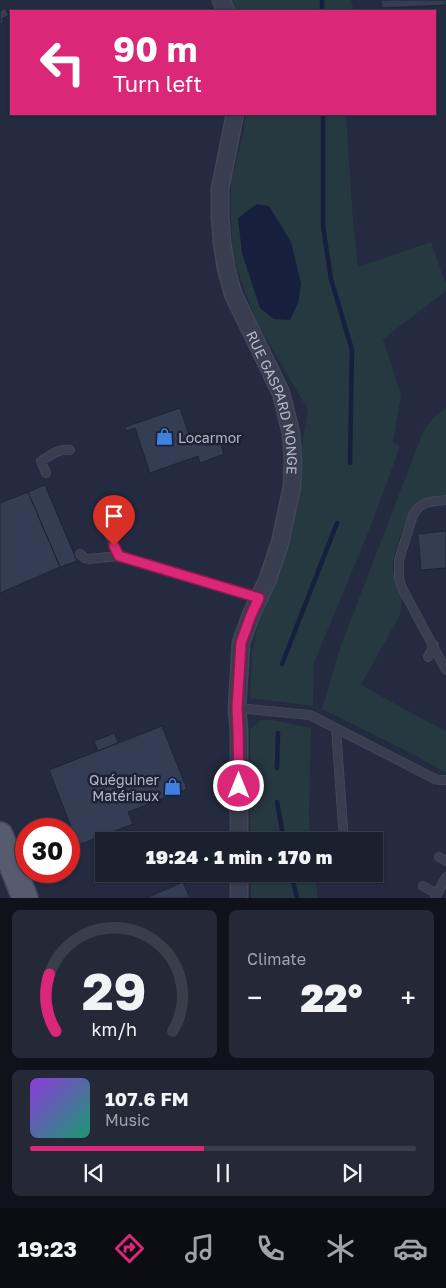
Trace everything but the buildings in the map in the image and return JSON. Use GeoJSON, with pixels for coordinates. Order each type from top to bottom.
{"type":"FeatureCollection","features":[{"type":"Feature","properties":{"kind":"main road"},"geometry":{"type":"LineString","coordinates":[[0,835],[25,898]]}},
{"type":"Feature","properties":{"kind":"street","name":"RUE GASPARD MONGE"},"geometry":{"type":"LineString","coordinates":[[235,115],[220,189],[220,216],[226,268],[233,294],[281,393],[291,433],[293,460],[292,487],[280,543],[267,581],[251,615],[241,643],[237,708],[239,832]]}},
{"type":"Feature","properties":{"kind":"street"},"geometry":{"type":"LineString","coordinates":[[239,882],[239,898]]}},
{"type":"Feature","properties":{"kind":"lane"},"geometry":{"type":"LineString","coordinates":[[46,473],[41,461],[60,450],[70,450]]}},
{"type":"Feature","properties":{"kind":"lane"},"geometry":{"type":"LineString","coordinates":[[446,500],[424,503],[415,510],[399,560],[399,579],[415,619],[434,646],[446,670]]}},
{"type":"Feature","properties":{"kind":"lane"},"geometry":{"type":"LineString","coordinates":[[110,536],[119,556]]}},
{"type":"Feature","properties":{"kind":"lane"},"geometry":{"type":"LineString","coordinates":[[80,554],[88,559],[119,556],[259,598]]}},
{"type":"Feature","properties":{"kind":"lane"},"geometry":{"type":"LineString","coordinates":[[428,657],[434,646]]}},
{"type":"Feature","properties":{"kind":"lane"},"geometry":{"type":"LineString","coordinates":[[237,708],[310,715],[435,779],[446,780]]}},
{"type":"Feature","properties":{"kind":"lane"},"geometry":{"type":"LineString","coordinates":[[336,728],[343,832]]}},
{"type":"Feature","properties":{"kind":"lane"},"geometry":{"type":"LineString","coordinates":[[422,886],[436,896],[446,877]]}},
{"type":"Feature","properties":{"kind":"shaded area"},"geometry":{"type":"Polygon","coordinates":[[[231,0],[351,0],[354,10],[234,10],[231,0]]]}},
{"type":"Feature","properties":{"kind":"shaded area"},"geometry":{"type":"Polygon","coordinates":[[[246,115],[346,115],[358,267],[431,242],[446,284],[446,291],[383,339],[401,395],[393,442],[400,447],[370,528],[314,663],[313,706],[250,698],[252,651],[260,615],[290,541],[300,497],[300,457],[308,410],[257,322],[233,257],[231,182],[246,115]]]}},
{"type":"Feature","properties":{"kind":"shaded area"},"geometry":{"type":"Polygon","coordinates":[[[446,408],[446,495],[433,496],[415,505],[404,525],[393,560],[393,571],[402,596],[400,615],[361,685],[446,731],[446,773],[322,709],[340,648],[423,432],[433,418],[446,408]]]}},
{"type":"Feature","properties":{"kind":"shaded area"},"geometry":{"type":"Polygon","coordinates":[[[261,720],[272,720],[311,728],[310,832],[250,832],[250,729],[261,720]]]}},
{"type":"Feature","properties":{"kind":"shaded area"},"geometry":{"type":"Polygon","coordinates":[[[251,882],[316,882],[318,898],[251,898],[251,882]]]}},
{"type":"Feature","properties":{"kind":"water"},"geometry":{"type":"Polygon","coordinates":[[[257,204],[269,206],[291,242],[301,283],[298,303],[290,320],[274,319],[260,308],[242,253],[238,218],[257,204]]]}},
{"type":"Feature","properties":{"kind":"waterway"},"geometry":{"type":"LineString","coordinates":[[322,0],[322,10]]}},
{"type":"Feature","properties":{"kind":"waterway"},"geometry":{"type":"LineString","coordinates":[[323,115],[323,226],[331,279],[352,350],[350,463]]}},
{"type":"Feature","properties":{"kind":"waterway"},"geometry":{"type":"LineString","coordinates":[[282,664],[337,523]]}},
{"type":"Feature","properties":{"kind":"waterway"},"geometry":{"type":"LineString","coordinates":[[277,768],[278,733]]}},
{"type":"Feature","properties":{"kind":"waterway"},"geometry":{"type":"LineString","coordinates":[[277,802],[282,832]]}},
{"type":"Feature","properties":{"kind":"waterway"},"geometry":{"type":"LineString","coordinates":[[293,882],[297,898]]}},
{"type":"Feature","properties":{"kind":"place","name":"Locarmor"},"geometry":{"type":"Point","coordinates":[164,437]}},
{"type":"Feature","properties":{"kind":"place","name":"Quéguiner Matériaux"},"geometry":{"type":"Point","coordinates":[173,787]}},
{"type":"Feature","properties":{"kind":"route"},"geometry":{"type":"LineString","coordinates":[[114,546],[119,556],[259,598],[241,643],[237,708],[239,786]]}}]}
